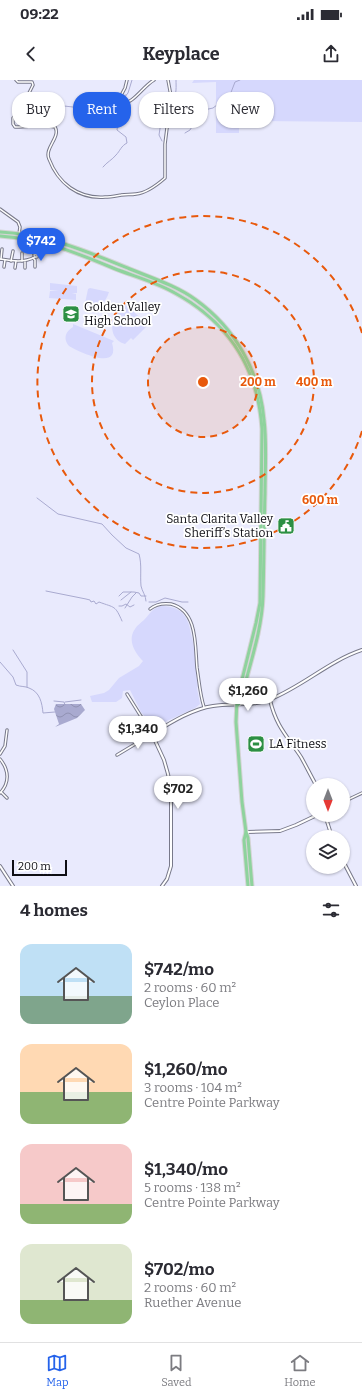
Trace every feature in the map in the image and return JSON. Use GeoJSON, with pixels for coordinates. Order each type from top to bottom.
{"type":"FeatureCollection","features":[{"type":"Feature","properties":{"kind":"main road"},"geometry":{"type":"LineString","coordinates":[[0,232],[54,240],[156,280],[191,297],[210,311],[223,324],[239,345],[252,369],[261,396],[265,429],[264,596],[257,636],[241,700],[238,705]]}},
{"type":"Feature","properties":{"kind":"main road"},"geometry":{"type":"LineString","coordinates":[[0,236],[31,239],[65,248],[173,292],[194,304],[217,323],[233,342],[242,358],[255,388],[262,422],[260,603],[237,700],[238,705],[236,722],[236,736],[252,886]]}},
{"type":"Feature","properties":{"kind":"main road"},"geometry":{"type":"LineString","coordinates":[[246,832],[244,840],[248,886]]}},
{"type":"Feature","properties":{"kind":"street"},"geometry":{"type":"LineString","coordinates":[[16,80],[18,82],[32,82],[33,85],[22,107],[13,118],[12,124],[19,127],[44,125],[55,127],[56,132],[48,152],[48,158],[63,184],[70,189],[94,197],[104,198],[138,194],[150,190],[165,178],[165,144],[167,128],[166,104],[171,93],[168,80]]}},
{"type":"Feature","properties":{"kind":"street"},"geometry":{"type":"LineString","coordinates":[[128,80],[126,88],[118,101],[122,105],[133,100],[137,94],[154,80]]}},
{"type":"Feature","properties":{"kind":"street"},"geometry":{"type":"LineString","coordinates":[[0,209],[18,222],[20,227],[19,234]]}},
{"type":"Feature","properties":{"kind":"street"},"geometry":{"type":"LineString","coordinates":[[2,250],[0,259],[25,261],[34,258],[35,266]]}},
{"type":"Feature","properties":{"kind":"street"},"geometry":{"type":"LineString","coordinates":[[11,261],[13,251]]}},
{"type":"Feature","properties":{"kind":"street"},"geometry":{"type":"LineString","coordinates":[[22,253],[22,261]]}},
{"type":"Feature","properties":{"kind":"street"},"geometry":{"type":"LineString","coordinates":[[4,267],[5,260]]}},
{"type":"Feature","properties":{"kind":"street"},"geometry":{"type":"LineString","coordinates":[[15,268],[16,261]]}},
{"type":"Feature","properties":{"kind":"street"},"geometry":{"type":"LineString","coordinates":[[25,261],[25,268]]}},
{"type":"Feature","properties":{"kind":"street"},"geometry":{"type":"LineString","coordinates":[[150,609],[160,604],[172,605],[180,608],[189,618],[195,639],[198,673],[204,708]]}},
{"type":"Feature","properties":{"kind":"street"},"geometry":{"type":"LineString","coordinates":[[117,755],[168,724],[204,708],[216,705],[253,705],[270,700],[298,686],[340,659],[362,650]]}},
{"type":"Feature","properties":{"kind":"street"},"geometry":{"type":"LineString","coordinates":[[127,694],[152,734],[164,760],[169,778],[171,791],[171,866],[167,880],[162,886]]}},
{"type":"Feature","properties":{"kind":"street"},"geometry":{"type":"LineString","coordinates":[[270,700],[279,728],[301,759],[312,778]]}},
{"type":"Feature","properties":{"kind":"street"},"geometry":{"type":"LineString","coordinates":[[0,754],[5,746],[8,730]]}},
{"type":"Feature","properties":{"kind":"street"},"geometry":{"type":"LineString","coordinates":[[0,759],[7,769],[7,783],[1,793],[7,798]]}},
{"type":"Feature","properties":{"kind":"street"},"geometry":{"type":"LineString","coordinates":[[350,799],[362,793]]}},
{"type":"Feature","properties":{"kind":"street"},"geometry":{"type":"LineString","coordinates":[[246,832],[280,831],[306,820]]}},
{"type":"Feature","properties":{"kind":"street"},"geometry":{"type":"LineString","coordinates":[[0,866],[13,886]]}},
{"type":"Feature","properties":{"kind":"street"},"geometry":{"type":"LineString","coordinates":[[350,874],[356,886]]}},
{"type":"Feature","properties":{"kind":"shaded area"},"geometry":{"type":"Polygon","coordinates":[[[194,80],[362,80],[362,122],[274,121],[274,92],[216,92],[216,82],[192,83],[194,80]]]}},
{"type":"Feature","properties":{"kind":"shaded area"},"geometry":{"type":"Polygon","coordinates":[[[216,128],[239,128],[239,133],[216,133],[216,128]]]}},
{"type":"Feature","properties":{"kind":"shaded area"},"geometry":{"type":"Polygon","coordinates":[[[50,283],[77,286],[77,293],[72,293],[76,294],[76,300],[49,298],[50,291],[59,291],[50,290],[50,283]]]}},
{"type":"Feature","properties":{"kind":"shaded area"},"geometry":{"type":"Polygon","coordinates":[[[90,288],[109,292],[100,306],[84,308],[88,289],[90,288]]]}},
{"type":"Feature","properties":{"kind":"shaded area"},"geometry":{"type":"Polygon","coordinates":[[[126,305],[146,323],[146,327],[133,340],[131,338],[125,344],[119,341],[115,336],[112,325],[117,313],[126,305]]]}},
{"type":"Feature","properties":{"kind":"shaded area"},"geometry":{"type":"Polygon","coordinates":[[[73,324],[114,341],[112,343],[113,352],[110,357],[98,358],[69,346],[66,341],[66,336],[68,331],[73,327],[73,324]]]}},
{"type":"Feature","properties":{"kind":"shaded area"},"geometry":{"type":"Polygon","coordinates":[[[161,606],[179,610],[187,620],[194,646],[197,688],[200,704],[195,708],[154,727],[141,712],[130,690],[123,691],[122,698],[116,702],[92,702],[90,696],[104,693],[109,690],[119,678],[139,666],[143,661],[133,646],[133,633],[137,626],[155,608],[161,606]]]}},
{"type":"Feature","properties":{"kind":"water"},"geometry":{"type":"Polygon","coordinates":[[[56,704],[81,704],[85,710],[77,718],[55,727],[59,724],[54,709],[56,704]]]}},
{"type":"Feature","properties":{"kind":"waterway"},"geometry":{"type":"LineString","coordinates":[[128,92],[132,80]]}},
{"type":"Feature","properties":{"kind":"waterway"},"geometry":{"type":"LineString","coordinates":[[162,141],[159,135],[163,109],[172,101],[174,97],[176,80]]}},
{"type":"Feature","properties":{"kind":"waterway"},"geometry":{"type":"LineString","coordinates":[[185,133],[190,130],[199,115],[203,115],[205,112],[204,110],[213,108],[230,95],[235,82],[240,80]]}},
{"type":"Feature","properties":{"kind":"waterway"},"geometry":{"type":"LineString","coordinates":[[65,106],[73,107]]}},
{"type":"Feature","properties":{"kind":"waterway"},"geometry":{"type":"LineString","coordinates":[[103,167],[127,143],[126,137],[117,130],[117,128]]}},
{"type":"Feature","properties":{"kind":"waterway"},"geometry":{"type":"LineString","coordinates":[[37,498],[58,514],[102,524],[126,548],[139,554],[141,566],[141,586],[146,601]]}},
{"type":"Feature","properties":{"kind":"waterway"},"geometry":{"type":"LineString","coordinates":[[46,591],[86,599],[90,600],[91,602],[94,601],[96,604],[99,602],[111,606],[118,612],[122,621]]}},
{"type":"Feature","properties":{"kind":"waterway"},"geometry":{"type":"LineString","coordinates":[[119,596],[123,592],[134,592],[139,593],[141,596],[146,596]]}},
{"type":"Feature","properties":{"kind":"waterway"},"geometry":{"type":"LineString","coordinates":[[121,600],[131,592]]}},
{"type":"Feature","properties":{"kind":"waterway"},"geometry":{"type":"LineString","coordinates":[[125,608],[136,593]]}},
{"type":"Feature","properties":{"kind":"waterway"},"geometry":{"type":"LineString","coordinates":[[149,602],[156,602],[165,598],[188,602]]}},
{"type":"Feature","properties":{"kind":"waterway"},"geometry":{"type":"LineString","coordinates":[[119,606],[126,604],[130,607],[134,605]]}},
{"type":"Feature","properties":{"kind":"waterway"},"geometry":{"type":"LineString","coordinates":[[13,650],[27,672],[27,687]]}},
{"type":"Feature","properties":{"kind":"waterway"},"geometry":{"type":"LineString","coordinates":[[0,662],[13,677],[16,685],[27,687],[36,692],[41,702],[43,713],[55,712]]}},
{"type":"Feature","properties":{"kind":"waterway"},"geometry":{"type":"LineString","coordinates":[[65,702],[81,700]]}},
{"type":"Feature","properties":{"kind":"waterway"},"geometry":{"type":"LineString","coordinates":[[54,701],[64,702],[65,705]]}},
{"type":"Feature","properties":{"kind":"place","name":"Golden Valley High School"},"geometry":{"type":"Point","coordinates":[71,314]}},
{"type":"Feature","properties":{"kind":"place","name":"Santa Clarita Valley Sheriff’s Station"},"geometry":{"type":"Point","coordinates":[286,526]}},
{"type":"Feature","properties":{"kind":"place","name":"LA Fitness"},"geometry":{"type":"Point","coordinates":[256,744]}}]}
